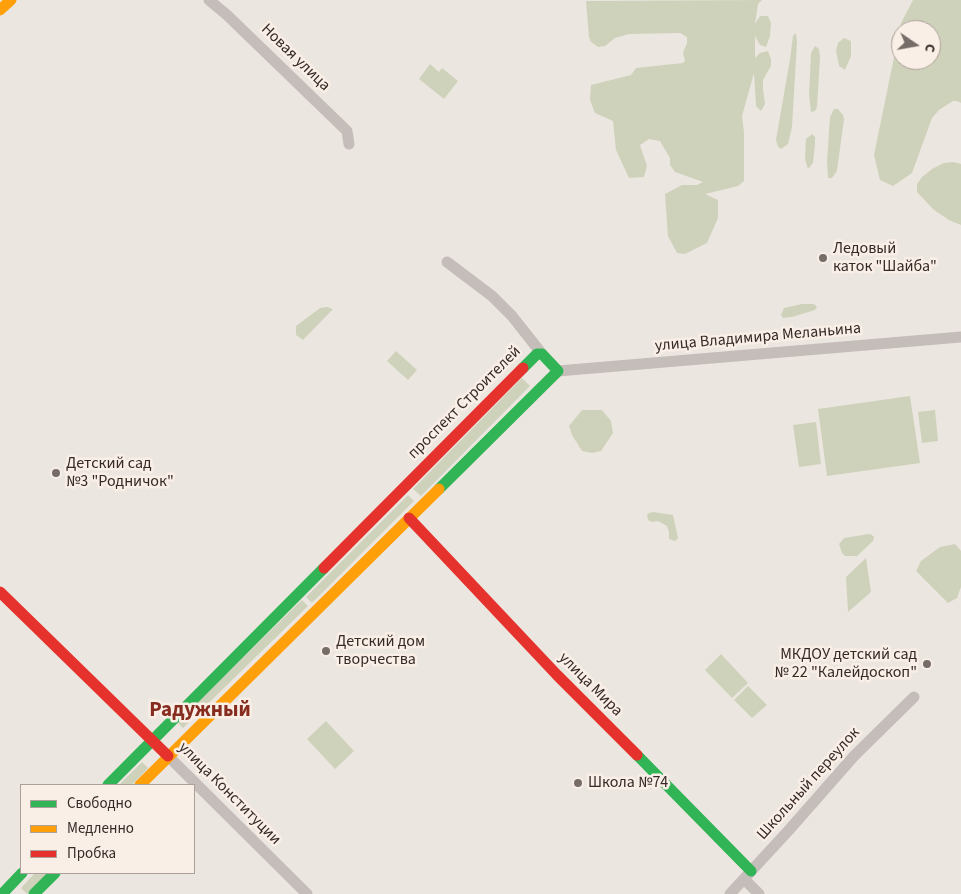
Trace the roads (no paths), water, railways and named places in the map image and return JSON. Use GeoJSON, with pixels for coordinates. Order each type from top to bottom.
{"type":"FeatureCollection","features":[{"type":"Feature","properties":{"kind":"street"},"geometry":{"type":"LineString","coordinates":[[0,10],[11,0]]}},
{"type":"Feature","properties":{"kind":"street","name":"Новая улица"},"geometry":{"type":"LineString","coordinates":[[209,0],[234,21],[347,131],[350,144]]}},
{"type":"Feature","properties":{"kind":"street"},"geometry":{"type":"LineString","coordinates":[[448,262],[492,296],[512,316],[542,354]]}},
{"type":"Feature","properties":{"kind":"street","name":"улица Владимира Меланьина"},"geometry":{"type":"LineString","coordinates":[[558,371],[961,337]]}},
{"type":"Feature","properties":{"kind":"street","name":"проспект Строителей"},"geometry":{"type":"LineString","coordinates":[[109,784],[537,354],[542,354],[558,371]]}},
{"type":"Feature","properties":{"kind":"street"},"geometry":{"type":"LineString","coordinates":[[141,784],[558,371]]}},
{"type":"Feature","properties":{"kind":"street","name":"улица Мира"},"geometry":{"type":"LineString","coordinates":[[409,518],[747,875]]}},
{"type":"Feature","properties":{"kind":"street","name":"улица Конституции"},"geometry":{"type":"LineString","coordinates":[[0,592],[307,894]]}},
{"type":"Feature","properties":{"kind":"street","name":"Школьный переулок"},"geometry":{"type":"LineString","coordinates":[[730,894],[854,756],[914,697]]}},
{"type":"Feature","properties":{"kind":"street"},"geometry":{"type":"LineString","coordinates":[[2,894],[21,874]]}},
{"type":"Feature","properties":{"kind":"street"},"geometry":{"type":"LineString","coordinates":[[34,894],[54,874]]}},
{"type":"Feature","properties":{"kind":"street"},"geometry":{"type":"LineString","coordinates":[[747,875],[759,894]]}},
{"type":"Feature","properties":{"kind":"place","name":"Ледовый каток \"Шайба\""},"geometry":{"type":"Point","coordinates":[823,258]}},
{"type":"Feature","properties":{"kind":"place","name":"Детский сад №3 \"Родничок\""},"geometry":{"type":"Point","coordinates":[56,473]}},
{"type":"Feature","properties":{"kind":"place","name":"Детский дом творчества"},"geometry":{"type":"Point","coordinates":[326,651]}},
{"type":"Feature","properties":{"kind":"place","name":"МКДОУ детский сад № 22 \"Калейдоскоп\""},"geometry":{"type":"Point","coordinates":[927,664]}},
{"type":"Feature","properties":{"kind":"place","name":"Школа №74"},"geometry":{"type":"Point","coordinates":[578,783]}},
{"type":"Feature","properties":{"kind":"district","name":"Радужный"},"geometry":{"type":"Point","coordinates":[200,711]}}]}
